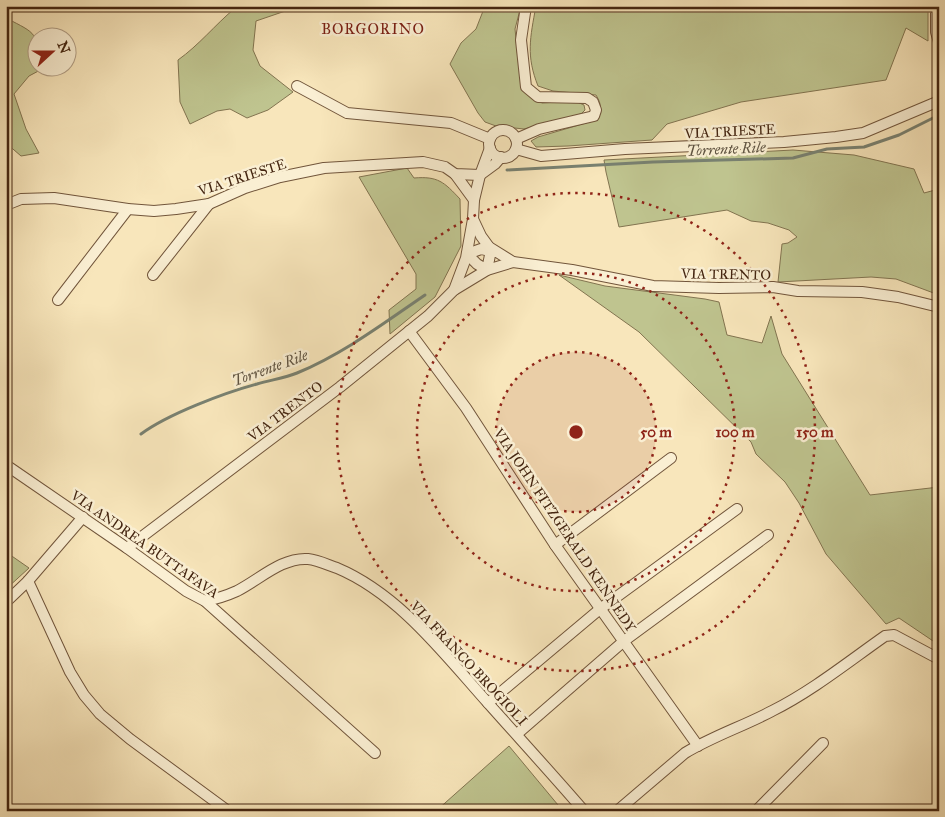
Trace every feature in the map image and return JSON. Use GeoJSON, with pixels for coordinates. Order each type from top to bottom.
{"type":"FeatureCollection","features":[{"type":"Feature","properties":{"kind":"street"},"geometry":{"type":"LineString","coordinates":[[480,175],[496,164],[500,158],[510,156],[516,144],[539,129],[594,116],[596,110],[593,102],[587,98],[538,97],[526,87],[521,40],[526,6]]}},
{"type":"Feature","properties":{"kind":"street"},"geometry":{"type":"LineString","coordinates":[[936,6],[936,32],[939,42]]}},
{"type":"Feature","properties":{"kind":"street"},"geometry":{"type":"LineString","coordinates":[[297,86],[347,112],[451,124],[490,143]]}},
{"type":"Feature","properties":{"kind":"street","name":"VIA TRIESTE"},"geometry":{"type":"LineString","coordinates":[[516,144],[541,156],[625,149],[784,142],[863,133],[939,101]]}},
{"type":"Feature","properties":{"kind":"street"},"geometry":{"type":"LineString","coordinates":[[480,175],[490,143],[497,132],[506,130],[510,132],[516,144]]}},
{"type":"Feature","properties":{"kind":"street"},"geometry":{"type":"LineString","coordinates":[[490,143],[492,152],[500,158]]}},
{"type":"Feature","properties":{"kind":"street","name":"VIA TRIESTE"},"geometry":{"type":"LineString","coordinates":[[6,205],[20,199],[54,198],[128,209],[176,210],[209,204],[245,188],[273,179],[324,168],[423,162],[445,167],[455,174],[480,175]]}},
{"type":"Feature","properties":{"kind":"street"},"geometry":{"type":"LineString","coordinates":[[455,174],[474,200]]}},
{"type":"Feature","properties":{"kind":"street","name":"VIA TRENTO"},"geometry":{"type":"LineString","coordinates":[[454,290],[467,254],[474,200],[480,175]]}},
{"type":"Feature","properties":{"kind":"street"},"geometry":{"type":"LineString","coordinates":[[153,275],[209,204]]}},
{"type":"Feature","properties":{"kind":"street"},"geometry":{"type":"LineString","coordinates":[[58,300],[128,209]]}},
{"type":"Feature","properties":{"kind":"street","name":"VIA TRENTO"},"geometry":{"type":"LineString","coordinates":[[472,219],[481,236],[492,250],[513,262],[572,270],[653,286],[862,292],[892,296],[939,307]]}},
{"type":"Feature","properties":{"kind":"street"},"geometry":{"type":"LineString","coordinates":[[481,249],[492,250],[487,270],[477,264],[467,254],[481,249]]}},
{"type":"Feature","properties":{"kind":"street","name":"VIA TRENTO"},"geometry":{"type":"LineString","coordinates":[[127,548],[340,387],[428,316],[454,290],[487,270],[513,262]]}},
{"type":"Feature","properties":{"kind":"street","name":"VIA JOHN FITZGERALD KENNEDY"},"geometry":{"type":"LineString","coordinates":[[409,331],[466,408],[555,545],[698,746]]}},
{"type":"Feature","properties":{"kind":"street"},"geometry":{"type":"LineString","coordinates":[[555,545],[671,458]]}},
{"type":"Feature","properties":{"kind":"street","name":"VIA ANDREA BUTTAFAVA"},"geometry":{"type":"LineString","coordinates":[[6,465],[83,517],[186,591],[205,600],[375,753]]}},
{"type":"Feature","properties":{"kind":"street"},"geometry":{"type":"LineString","coordinates":[[488,703],[600,609],[737,509]]}},
{"type":"Feature","properties":{"kind":"street"},"geometry":{"type":"LineString","coordinates":[[6,602],[28,580],[83,517]]}},
{"type":"Feature","properties":{"kind":"street"},"geometry":{"type":"LineString","coordinates":[[518,734],[624,641],[768,535]]}},
{"type":"Feature","properties":{"kind":"street","name":"VIA FRANCO BROGIOLI"},"geometry":{"type":"LineString","coordinates":[[205,600],[222,598],[289,562],[308,559],[325,563],[346,572],[372,587],[402,611],[518,734],[584,811]]}},
{"type":"Feature","properties":{"kind":"street"},"geometry":{"type":"LineString","coordinates":[[28,580],[70,672],[84,695],[100,714],[130,739],[228,811]]}},
{"type":"Feature","properties":{"kind":"street"},"geometry":{"type":"LineString","coordinates":[[617,811],[685,753],[773,711],[885,636],[894,635],[939,659]]}},
{"type":"Feature","properties":{"kind":"street"},"geometry":{"type":"LineString","coordinates":[[756,811],[824,743]]}},
{"type":"Feature","properties":{"kind":"green space"},"geometry":{"type":"Polygon","coordinates":[[[235,6],[300,6],[256,21],[253,50],[260,66],[293,92],[268,110],[247,118],[230,109],[217,111],[190,124],[180,102],[178,60],[235,6]]]}},
{"type":"Feature","properties":{"kind":"green space"},"geometry":{"type":"Polygon","coordinates":[[[485,6],[521,6],[515,29],[519,68],[525,92],[542,103],[575,101],[584,105],[585,110],[581,114],[524,129],[496,126],[485,122],[450,64],[461,43],[476,29],[485,6]]]}},
{"type":"Feature","properties":{"kind":"green space"},"geometry":{"type":"Polygon","coordinates":[[[536,6],[928,6],[928,41],[906,28],[886,80],[741,102],[667,124],[652,140],[536,147],[531,141],[538,137],[596,120],[601,108],[596,95],[553,91],[538,86],[534,75],[530,47],[536,6]]]}},
{"type":"Feature","properties":{"kind":"green space"},"geometry":{"type":"Polygon","coordinates":[[[6,18],[28,30],[28,77],[14,94],[26,129],[39,153],[21,156],[6,143],[6,18]]]}},
{"type":"Feature","properties":{"kind":"green space"},"geometry":{"type":"Polygon","coordinates":[[[793,150],[854,155],[914,169],[924,193],[939,189],[939,295],[896,279],[871,277],[778,282],[782,244],[788,243],[797,237],[789,230],[768,223],[751,221],[727,210],[619,227],[604,160],[793,150]]]}},
{"type":"Feature","properties":{"kind":"green space"},"geometry":{"type":"Polygon","coordinates":[[[407,168],[414,178],[429,178],[440,181],[460,199],[461,246],[435,297],[390,334],[389,310],[416,289],[416,274],[359,177],[407,168]]]}},
{"type":"Feature","properties":{"kind":"green space"},"geometry":{"type":"Polygon","coordinates":[[[559,275],[605,286],[719,302],[727,335],[762,343],[771,316],[782,354],[870,495],[939,487],[939,645],[899,618],[886,624],[826,554],[799,503],[785,482],[756,454],[751,442],[639,332],[559,275]]]}},
{"type":"Feature","properties":{"kind":"green space"},"geometry":{"type":"Polygon","coordinates":[[[6,552],[29,568],[6,589],[6,552]]]}},
{"type":"Feature","properties":{"kind":"green space"},"geometry":{"type":"Polygon","coordinates":[[[509,746],[563,811],[436,811],[509,746]]]}},
{"type":"Feature","properties":{"kind":"waterway","name":"Torrente Rile"},"geometry":{"type":"LineString","coordinates":[[507,170],[653,162],[793,158],[827,149],[864,147],[899,135],[939,115]]}},
{"type":"Feature","properties":{"kind":"waterway","name":"Torrente Rile"},"geometry":{"type":"LineString","coordinates":[[141,434],[152,426],[197,405],[244,388],[292,375],[331,357],[425,295]]}},
{"type":"Feature","properties":{"kind":"district","name":"BORGORINO"},"geometry":{"type":"Point","coordinates":[373,29]}}]}
